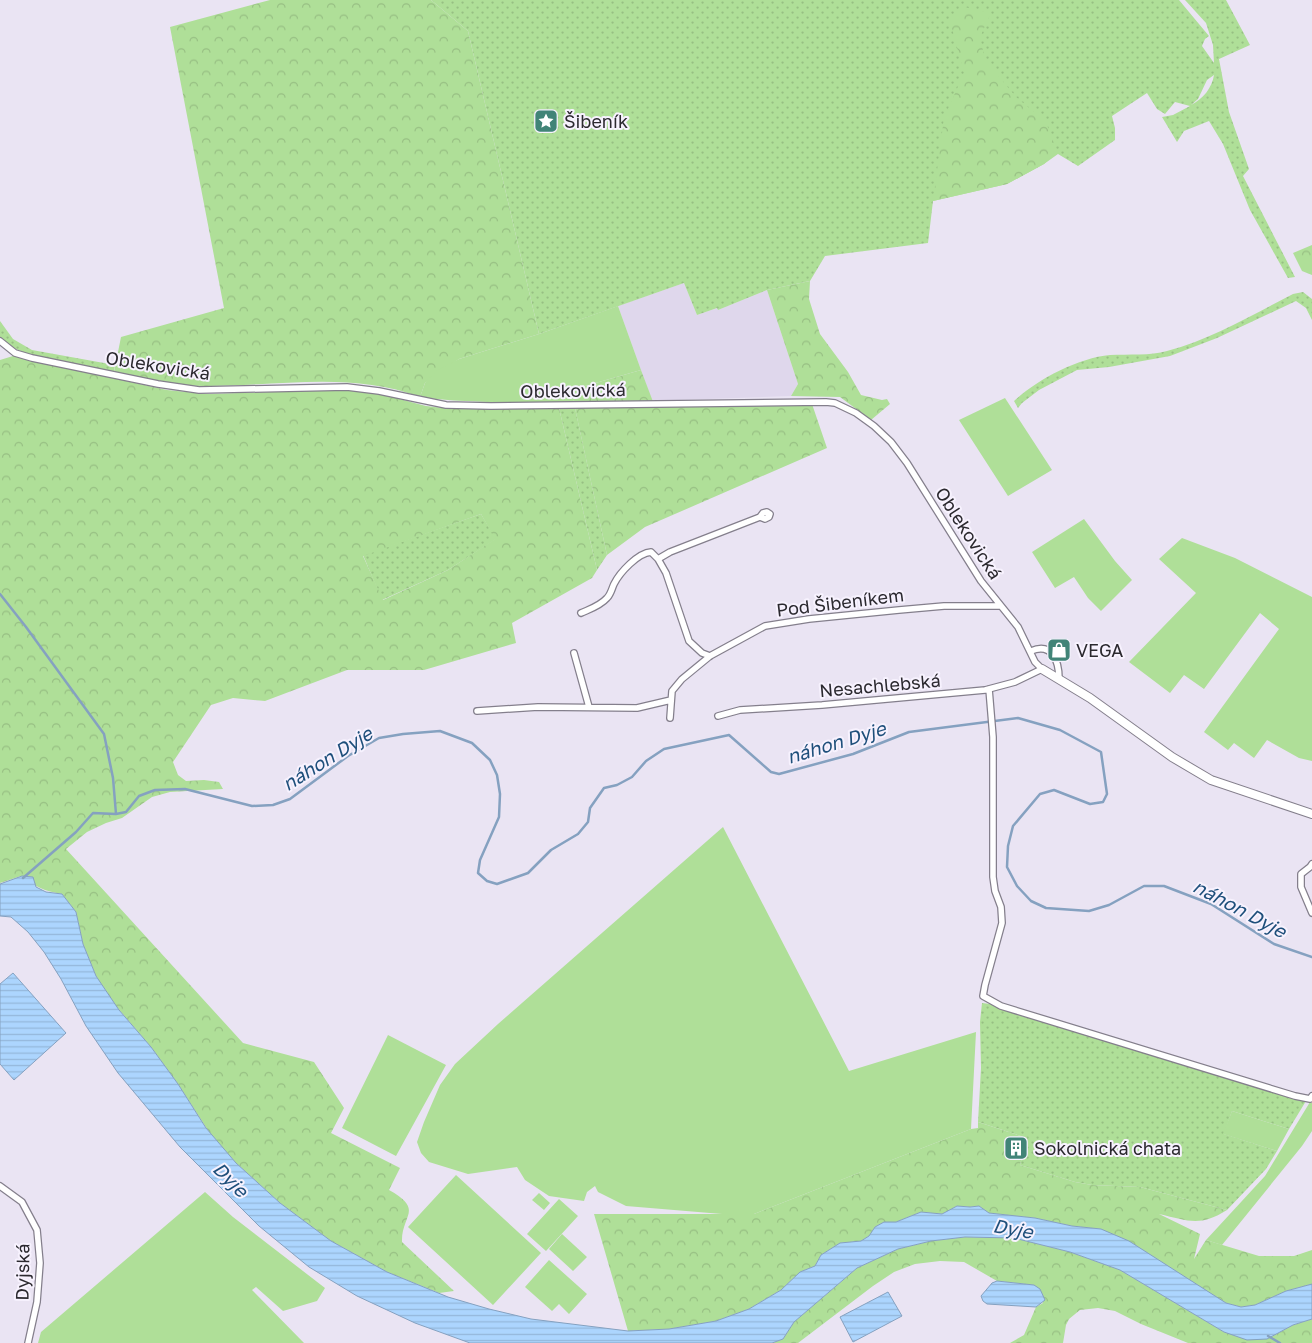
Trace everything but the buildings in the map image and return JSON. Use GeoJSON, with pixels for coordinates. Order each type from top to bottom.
{"type":"FeatureCollection","features":[{"type":"Feature","properties":{"kind":"street","name":"Oblekovická"},"geometry":{"type":"LineString","coordinates":[[0,342],[15,353],[32,358],[158,384],[199,390],[347,387],[379,391],[446,405],[491,406],[766,401],[835,403],[856,413],[891,442],[907,463],[981,580],[1018,627],[1035,662],[1042,669],[1090,698],[1172,757],[1211,780],[1312,814]]}},
{"type":"Feature","properties":{"kind":"street"},"geometry":{"type":"LineString","coordinates":[[658,559],[670,552],[760,517]]}},
{"type":"Feature","properties":{"kind":"street"},"geometry":{"type":"LineString","coordinates":[[581,614],[609,597],[615,582],[632,562],[644,553],[651,552],[658,559],[668,581],[689,641],[702,654],[710,656]]}},
{"type":"Feature","properties":{"kind":"street","name":"Pod Šibeníkem"},"geometry":{"type":"LineString","coordinates":[[670,718],[672,691],[682,679],[710,656],[765,626],[809,619],[944,606],[988,608],[1000,606]]}},
{"type":"Feature","properties":{"kind":"street"},"geometry":{"type":"LineString","coordinates":[[1031,651],[1045,648],[1051,653],[1057,662],[1059,679]]}},
{"type":"Feature","properties":{"kind":"street"},"geometry":{"type":"LineString","coordinates":[[574,653],[589,707]]}},
{"type":"Feature","properties":{"kind":"street","name":"Nesachlebská"},"geometry":{"type":"LineString","coordinates":[[718,716],[740,710],[959,694],[1014,682],[1042,669]]}},
{"type":"Feature","properties":{"kind":"street"},"geometry":{"type":"LineString","coordinates":[[988,689],[992,727],[992,876],[995,892],[1001,907],[1002,923],[983,996],[1001,1006],[1045,1020],[1205,1069],[1311,1098]]}},
{"type":"Feature","properties":{"kind":"street"},"geometry":{"type":"LineString","coordinates":[[477,711],[538,707],[637,708],[671,700]]}},
{"type":"Feature","properties":{"kind":"street"},"geometry":{"type":"LineString","coordinates":[[1312,864],[1310,868],[1301,874],[1301,886],[1312,913]]}},
{"type":"Feature","properties":{"kind":"street","name":"Dyjská"},"geometry":{"type":"LineString","coordinates":[[0,1186],[22,1202],[37,1230],[40,1263],[37,1302],[28,1343]]}},
{"type":"Feature","properties":{"kind":"shaded area"},"geometry":{"type":"Polygon","coordinates":[[[684,283],[697,315],[717,308],[718,310],[767,290],[798,384],[791,396],[652,401],[618,306],[684,283]]]}},
{"type":"Feature","properties":{"kind":"green space"},"geometry":{"type":"Polygon","coordinates":[[[270,0],[431,0],[468,31],[539,334],[459,359],[425,383],[420,397],[368,384],[315,382],[197,386],[114,372],[121,337],[224,308],[170,27],[270,0]]]}},
{"type":"Feature","properties":{"kind":"green space"},"geometry":{"type":"Polygon","coordinates":[[[431,0],[1179,0],[1209,36],[1205,39],[1202,46],[1214,63],[1213,45],[1206,23],[1185,0],[1226,0],[1250,45],[1219,59],[1229,112],[1249,169],[1243,176],[1295,277],[1288,278],[1250,210],[1223,144],[1209,121],[1184,131],[1177,142],[1162,117],[1173,115],[1190,106],[1175,102],[1165,114],[1157,109],[1147,93],[1112,116],[1115,140],[1078,166],[1058,154],[1044,164],[1007,184],[933,201],[928,243],[825,256],[810,281],[767,290],[718,310],[717,308],[697,315],[684,283],[539,334],[468,31],[431,0]],[[1214,75],[1207,80],[1198,99],[1191,105],[1206,93],[1214,75]]]}},
{"type":"Feature","properties":{"kind":"green space"},"geometry":{"type":"Polygon","coordinates":[[[964,7],[991,13],[980,37],[985,60],[1016,97],[1046,122],[1057,152],[1044,164],[1007,184],[933,201],[944,118],[964,73],[949,17],[964,7]]]}},
{"type":"Feature","properties":{"kind":"green space"},"geometry":{"type":"Polygon","coordinates":[[[1312,245],[1312,275],[1302,271],[1293,253],[1312,245]]]}},
{"type":"Feature","properties":{"kind":"green space"},"geometry":{"type":"Polygon","coordinates":[[[810,281],[809,299],[820,334],[848,372],[861,395],[882,400],[887,399],[890,404],[871,420],[840,397],[791,396],[798,384],[767,290],[810,281]]]}},
{"type":"Feature","properties":{"kind":"green space"},"geometry":{"type":"Polygon","coordinates":[[[1303,292],[1312,299],[1312,320],[1306,308],[1296,301],[1217,338],[1170,356],[1109,367],[1077,370],[1039,390],[1018,408],[1014,401],[1046,378],[1085,360],[1110,355],[1154,354],[1184,346],[1232,326],[1293,294],[1303,292]]]}},
{"type":"Feature","properties":{"kind":"green space"},"geometry":{"type":"Polygon","coordinates":[[[618,306],[641,370],[571,390],[574,402],[477,402],[420,397],[425,383],[436,371],[459,359],[539,334],[618,306]]]}},
{"type":"Feature","properties":{"kind":"green space"},"geometry":{"type":"Polygon","coordinates":[[[0,321],[13,339],[32,350],[115,365],[114,372],[53,361],[21,351],[0,338],[0,321]]]}},
{"type":"Feature","properties":{"kind":"green space"},"geometry":{"type":"Polygon","coordinates":[[[13,356],[167,390],[206,394],[332,390],[373,392],[426,406],[452,409],[559,408],[597,570],[592,578],[512,623],[516,643],[424,670],[347,670],[265,701],[233,698],[211,705],[173,762],[178,775],[186,781],[204,780],[219,782],[223,789],[170,792],[152,797],[122,818],[87,832],[66,849],[243,1043],[314,1062],[344,1108],[331,1133],[400,1168],[389,1190],[400,1197],[409,1208],[402,1242],[454,1291],[439,1293],[387,1272],[331,1241],[280,1203],[236,1163],[209,1132],[151,1047],[115,1005],[96,976],[83,944],[76,912],[62,894],[40,888],[21,876],[0,883],[0,360],[13,356]],[[481,514],[363,556],[383,600],[448,570],[495,539],[481,514]]]}},
{"type":"Feature","properties":{"kind":"green space"},"geometry":{"type":"Polygon","coordinates":[[[641,370],[655,407],[812,404],[827,448],[645,527],[607,555],[571,390],[641,370]]]}},
{"type":"Feature","properties":{"kind":"green space"},"geometry":{"type":"Polygon","coordinates":[[[1005,398],[1052,470],[1008,496],[959,420],[1005,398]]]}},
{"type":"Feature","properties":{"kind":"green space"},"geometry":{"type":"Polygon","coordinates":[[[559,408],[575,408],[607,555],[597,570],[559,408]]]}},
{"type":"Feature","properties":{"kind":"green space"},"geometry":{"type":"Polygon","coordinates":[[[481,514],[496,539],[448,570],[382,600],[363,555],[481,514]]]}},
{"type":"Feature","properties":{"kind":"green space"},"geometry":{"type":"Polygon","coordinates":[[[1084,519],[1115,561],[1132,580],[1101,611],[1088,598],[1074,577],[1055,588],[1032,552],[1084,519]]]}},
{"type":"Feature","properties":{"kind":"green space"},"geometry":{"type":"Polygon","coordinates":[[[1182,538],[1235,558],[1312,597],[1312,761],[1299,758],[1267,740],[1254,758],[1234,743],[1228,750],[1204,732],[1279,629],[1260,613],[1204,689],[1184,675],[1170,693],[1129,662],[1196,593],[1159,559],[1182,538]]]}},
{"type":"Feature","properties":{"kind":"green space"},"geometry":{"type":"Polygon","coordinates":[[[723,827],[849,1071],[976,1032],[971,1129],[754,1214],[722,1214],[626,1206],[598,1192],[595,1186],[587,1192],[584,1201],[549,1196],[525,1180],[517,1167],[468,1174],[429,1162],[421,1153],[417,1142],[440,1085],[455,1064],[723,827]]]}},
{"type":"Feature","properties":{"kind":"green space"},"geometry":{"type":"Polygon","coordinates":[[[982,1003],[1306,1101],[1289,1129],[1232,1111],[1224,1134],[1277,1151],[1266,1169],[1227,1210],[1140,1187],[1092,1185],[1075,1182],[1020,1165],[1027,1138],[978,1122],[982,1003]]]}},
{"type":"Feature","properties":{"kind":"green space"},"geometry":{"type":"Polygon","coordinates":[[[388,1035],[446,1065],[396,1156],[342,1128],[388,1035]]]}},
{"type":"Feature","properties":{"kind":"green space"},"geometry":{"type":"Polygon","coordinates":[[[1310,1102],[1312,1103],[1312,1131],[1302,1146],[1222,1245],[1206,1240],[1265,1176],[1310,1102]]]}},
{"type":"Feature","properties":{"kind":"green space"},"geometry":{"type":"Polygon","coordinates":[[[1232,1111],[1289,1129],[1277,1151],[1223,1134],[1232,1111]]]}},
{"type":"Feature","properties":{"kind":"green space"},"geometry":{"type":"Polygon","coordinates":[[[978,1122],[1027,1138],[1020,1165],[1075,1182],[1092,1185],[1140,1187],[1227,1210],[1202,1221],[1159,1214],[1200,1234],[1194,1259],[1206,1240],[1259,1256],[1294,1256],[1312,1250],[1312,1284],[1286,1291],[1255,1305],[1241,1307],[1226,1303],[1101,1229],[1072,1226],[1035,1218],[989,1213],[979,1206],[957,1206],[942,1214],[921,1212],[896,1222],[884,1222],[875,1227],[869,1236],[861,1241],[840,1243],[821,1255],[815,1266],[800,1272],[781,1290],[749,1309],[716,1321],[669,1329],[628,1331],[594,1214],[754,1214],[971,1129],[978,1128],[978,1122]]]}},
{"type":"Feature","properties":{"kind":"green space"},"geometry":{"type":"Polygon","coordinates":[[[456,1175],[541,1253],[493,1305],[408,1227],[456,1175]]]}},
{"type":"Feature","properties":{"kind":"green space"},"geometry":{"type":"Polygon","coordinates":[[[205,1192],[233,1217],[325,1288],[317,1301],[283,1311],[256,1287],[252,1290],[304,1343],[38,1343],[41,1332],[205,1192]]]}},
{"type":"Feature","properties":{"kind":"green space"},"geometry":{"type":"Polygon","coordinates":[[[539,1193],[550,1203],[544,1210],[532,1200],[539,1193]]]}},
{"type":"Feature","properties":{"kind":"green space"},"geometry":{"type":"Polygon","coordinates":[[[559,1199],[578,1216],[546,1251],[527,1234],[559,1199]]]}},
{"type":"Feature","properties":{"kind":"green space"},"geometry":{"type":"Polygon","coordinates":[[[562,1234],[587,1257],[573,1271],[549,1249],[562,1234]]]}},
{"type":"Feature","properties":{"kind":"green space"},"geometry":{"type":"Polygon","coordinates":[[[965,1237],[1014,1238],[1070,1252],[1120,1270],[1224,1332],[1267,1339],[1293,1325],[1312,1319],[1312,1343],[1188,1343],[1115,1311],[1098,1308],[1080,1310],[1069,1319],[1063,1343],[1010,1343],[1024,1335],[1036,1307],[1043,1303],[1034,1285],[997,1281],[964,1262],[940,1261],[915,1264],[894,1272],[798,1343],[772,1343],[783,1339],[794,1322],[857,1268],[898,1249],[931,1241],[965,1237]]]}},
{"type":"Feature","properties":{"kind":"green space"},"geometry":{"type":"Polygon","coordinates":[[[549,1260],[587,1294],[569,1314],[559,1304],[552,1311],[525,1287],[549,1260]]]}},
{"type":"Feature","properties":{"kind":"water","name":"Dyje"},"geometry":{"type":"Polygon","coordinates":[[[22,876],[33,877],[36,887],[46,892],[62,894],[76,912],[83,944],[96,976],[119,1010],[151,1047],[178,1084],[206,1128],[236,1163],[280,1203],[331,1241],[387,1272],[448,1297],[531,1319],[628,1331],[669,1329],[716,1321],[749,1309],[781,1290],[800,1272],[815,1266],[821,1255],[840,1243],[861,1241],[869,1236],[875,1227],[884,1222],[896,1222],[921,1212],[942,1214],[957,1206],[979,1206],[989,1213],[1035,1218],[1072,1226],[1101,1229],[1129,1241],[1226,1303],[1241,1307],[1255,1305],[1286,1291],[1312,1284],[1312,1319],[1293,1325],[1267,1339],[1247,1340],[1224,1332],[1120,1270],[1070,1252],[1014,1238],[965,1237],[931,1241],[898,1249],[857,1268],[794,1322],[783,1339],[772,1343],[470,1343],[415,1323],[357,1296],[309,1267],[259,1226],[180,1147],[118,1073],[86,1026],[44,952],[28,932],[11,917],[0,916],[0,884],[22,876]]]}},
{"type":"Feature","properties":{"kind":"water"},"geometry":{"type":"Polygon","coordinates":[[[13,973],[66,1033],[14,1080],[0,1064],[0,984],[13,973]]]}},
{"type":"Feature","properties":{"kind":"water"},"geometry":{"type":"Polygon","coordinates":[[[997,1281],[1034,1285],[1040,1289],[1045,1300],[1036,1307],[987,1304],[981,1296],[992,1283],[997,1281]]]}},
{"type":"Feature","properties":{"kind":"water"},"geometry":{"type":"Polygon","coordinates":[[[888,1292],[902,1316],[853,1342],[840,1317],[888,1292]]]}},
{"type":"Feature","properties":{"kind":"waterway"},"geometry":{"type":"LineString","coordinates":[[0,594],[104,734],[113,778],[116,814]]}},
{"type":"Feature","properties":{"kind":"waterway","name":"náhon Dyje"},"geometry":{"type":"LineString","coordinates":[[23,878],[76,832],[93,813],[116,814],[126,812],[139,796],[155,790],[185,789],[252,806],[273,805],[290,799],[348,756],[379,738],[403,734],[440,731],[472,743],[490,760],[497,775],[500,794],[499,817],[480,860],[478,873],[487,881],[497,884],[528,873],[551,850],[578,834],[588,822],[590,808],[604,788],[617,785],[632,777],[646,761],[664,749],[729,735],[771,772],[779,774],[853,754],[909,732],[1018,718],[1060,730],[1101,752],[1107,794],[1103,802],[1090,804],[1054,790],[1040,794],[1013,826],[1008,846],[1007,867],[1017,886],[1031,901],[1046,908],[1089,911],[1109,905],[1144,886],[1164,886],[1211,904],[1274,944],[1312,957]]}},
{"type":"Feature","properties":{"kind":"waterway"},"geometry":{"type":"LineString","coordinates":[[1268,1336],[1280,1343]]}},
{"type":"Feature","properties":{"kind":"place","name":"Šibeník"},"geometry":{"type":"Point","coordinates":[546,121]}},
{"type":"Feature","properties":{"kind":"place","name":"VEGA"},"geometry":{"type":"Point","coordinates":[1059,650]}},
{"type":"Feature","properties":{"kind":"place","name":"Sokolnická chata"},"geometry":{"type":"Point","coordinates":[1016,1148]}}]}
